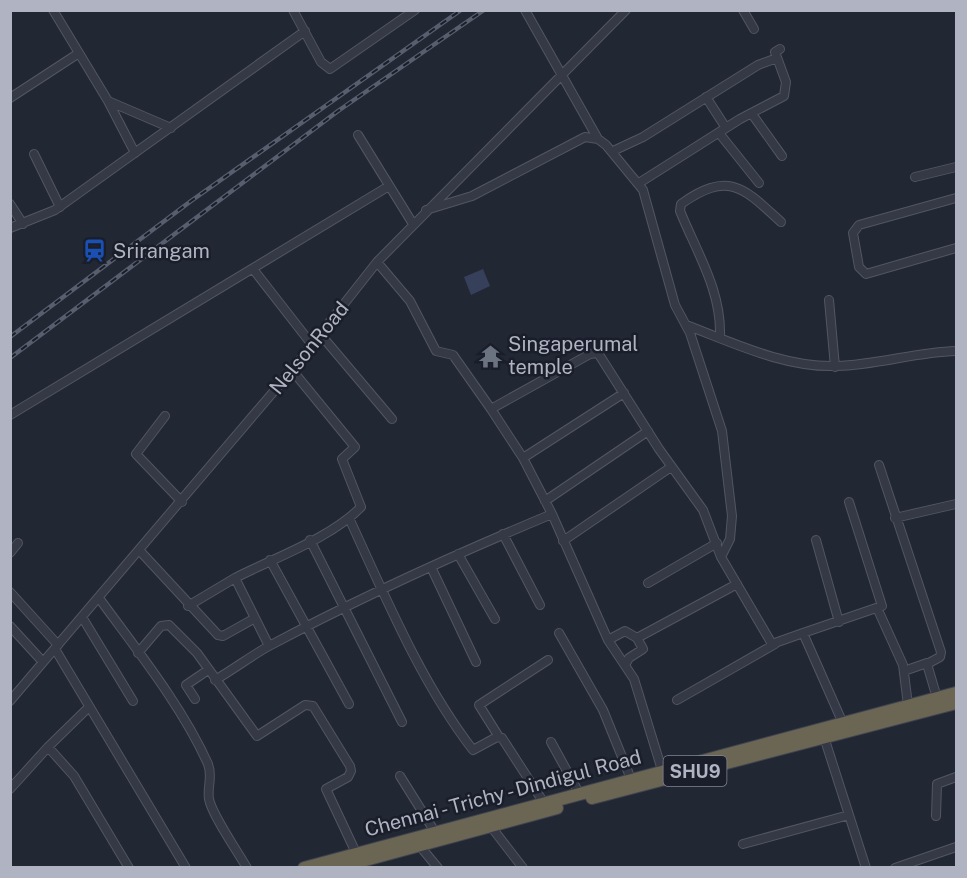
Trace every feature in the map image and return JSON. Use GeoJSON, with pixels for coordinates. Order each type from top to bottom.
{"type":"FeatureCollection","features":[{"type":"Feature","properties":{"kind":"highway","name":"Chennai - Trichy - Dindigul Road"},"geometry":{"type":"LineString","coordinates":[[304,867],[427,839],[824,737],[844,726],[908,705],[957,693]]}},
{"type":"Feature","properties":{"kind":"highway","name":"Chennai - Trichy - Dindigul Road"},"geometry":{"type":"LineString","coordinates":[[488,823],[544,803],[662,770],[844,726],[957,704]]}},
{"type":"Feature","properties":{"kind":"highway","name":"Chennai - Trichy - Dindigul Road"},"geometry":{"type":"LineString","coordinates":[[336,867],[357,856]]}},
{"type":"Feature","properties":{"kind":"street"},"geometry":{"type":"LineString","coordinates":[[52,10],[108,101],[135,153]]}},
{"type":"Feature","properties":{"kind":"street"},"geometry":{"type":"LineString","coordinates":[[293,10],[321,62],[330,69],[415,10]]}},
{"type":"Feature","properties":{"kind":"street"},"geometry":{"type":"LineString","coordinates":[[525,10],[598,139],[613,151],[639,183],[646,199],[675,305],[686,325],[725,441],[732,516],[731,534],[721,557]]}},
{"type":"Feature","properties":{"kind":"street","name":"NelsonRoad"},"geometry":{"type":"LineString","coordinates":[[10,701],[313,346],[377,262],[626,10]]}},
{"type":"Feature","properties":{"kind":"street"},"geometry":{"type":"LineString","coordinates":[[743,10],[754,30]]}},
{"type":"Feature","properties":{"kind":"street"},"geometry":{"type":"LineString","coordinates":[[10,228],[60,207],[305,31]]}},
{"type":"Feature","properties":{"kind":"street"},"geometry":{"type":"LineString","coordinates":[[639,183],[723,130],[784,96],[786,82],[775,52],[780,49]]}},
{"type":"Feature","properties":{"kind":"street"},"geometry":{"type":"LineString","coordinates":[[10,98],[79,53]]}},
{"type":"Feature","properties":{"kind":"street"},"geometry":{"type":"LineString","coordinates":[[613,151],[644,137],[758,65],[777,58]]}},
{"type":"Feature","properties":{"kind":"street"},"geometry":{"type":"LineString","coordinates":[[706,97],[723,130],[759,183]]}},
{"type":"Feature","properties":{"kind":"street"},"geometry":{"type":"LineString","coordinates":[[108,101],[171,128]]}},
{"type":"Feature","properties":{"kind":"street"},"geometry":{"type":"LineString","coordinates":[[752,114],[782,156]]}},
{"type":"Feature","properties":{"kind":"street"},"geometry":{"type":"LineString","coordinates":[[358,135],[413,224]]}},
{"type":"Feature","properties":{"kind":"street"},"geometry":{"type":"LineString","coordinates":[[426,210],[440,208],[472,196],[585,137],[598,139]]}},
{"type":"Feature","properties":{"kind":"street"},"geometry":{"type":"LineString","coordinates":[[34,154],[60,207]]}},
{"type":"Feature","properties":{"kind":"street"},"geometry":{"type":"LineString","coordinates":[[915,177],[957,167]]}},
{"type":"Feature","properties":{"kind":"street"},"geometry":{"type":"LineString","coordinates":[[720,338],[720,308],[702,256],[680,211],[681,204],[716,187],[728,185],[747,191],[781,222]]}},
{"type":"Feature","properties":{"kind":"street"},"geometry":{"type":"LineString","coordinates":[[10,415],[389,186]]}},
{"type":"Feature","properties":{"kind":"street"},"geometry":{"type":"LineString","coordinates":[[957,198],[859,225],[853,233],[859,267],[866,274],[957,248]]}},
{"type":"Feature","properties":{"kind":"street"},"geometry":{"type":"LineString","coordinates":[[10,204],[23,224]]}},
{"type":"Feature","properties":{"kind":"street"},"geometry":{"type":"LineString","coordinates":[[377,262],[407,297],[436,351],[453,355],[523,458],[552,514],[615,654],[634,679],[662,770]]}},
{"type":"Feature","properties":{"kind":"street"},"geometry":{"type":"LineString","coordinates":[[253,269],[313,346]]}},
{"type":"Feature","properties":{"kind":"street"},"geometry":{"type":"LineString","coordinates":[[829,300],[835,367]]}},
{"type":"Feature","properties":{"kind":"street"},"geometry":{"type":"LineString","coordinates":[[686,325],[791,362],[835,367],[957,351]]}},
{"type":"Feature","properties":{"kind":"street"},"geometry":{"type":"LineString","coordinates":[[321,335],[392,419]]}},
{"type":"Feature","properties":{"kind":"street"},"geometry":{"type":"LineString","coordinates":[[491,409],[595,353],[600,354],[671,467],[703,510],[721,557],[771,642],[776,644]]}},
{"type":"Feature","properties":{"kind":"street"},"geometry":{"type":"LineString","coordinates":[[188,606],[235,578],[349,518],[361,503],[342,459],[355,447],[292,370]]}},
{"type":"Feature","properties":{"kind":"street"},"geometry":{"type":"LineString","coordinates":[[523,458],[624,393]]}},
{"type":"Feature","properties":{"kind":"street"},"geometry":{"type":"LineString","coordinates":[[165,416],[136,454],[182,502]]}},
{"type":"Feature","properties":{"kind":"street"},"geometry":{"type":"LineString","coordinates":[[544,501],[648,431]]}},
{"type":"Feature","properties":{"kind":"street"},"geometry":{"type":"LineString","coordinates":[[879,465],[941,653],[939,657],[927,663],[904,671]]}},
{"type":"Feature","properties":{"kind":"street"},"geometry":{"type":"LineString","coordinates":[[563,541],[671,467]]}},
{"type":"Feature","properties":{"kind":"street"},"geometry":{"type":"LineString","coordinates":[[677,700],[796,634],[878,610],[883,602],[849,502]]}},
{"type":"Feature","properties":{"kind":"street"},"geometry":{"type":"LineString","coordinates":[[895,518],[957,504]]}},
{"type":"Feature","properties":{"kind":"street"},"geometry":{"type":"LineString","coordinates":[[215,680],[269,646],[344,607],[458,554],[552,514]]}},
{"type":"Feature","properties":{"kind":"street"},"geometry":{"type":"LineString","coordinates":[[349,518],[382,590],[444,709],[473,750],[499,736]]}},
{"type":"Feature","properties":{"kind":"street"},"geometry":{"type":"LineString","coordinates":[[503,534],[540,605]]}},
{"type":"Feature","properties":{"kind":"street"},"geometry":{"type":"LineString","coordinates":[[310,540],[402,722]]}},
{"type":"Feature","properties":{"kind":"street"},"geometry":{"type":"LineString","coordinates":[[816,540],[839,622]]}},
{"type":"Feature","properties":{"kind":"street"},"geometry":{"type":"LineString","coordinates":[[10,553],[18,543]]}},
{"type":"Feature","properties":{"kind":"street"},"geometry":{"type":"LineString","coordinates":[[648,583],[717,543]]}},
{"type":"Feature","properties":{"kind":"street"},"geometry":{"type":"LineString","coordinates":[[140,551],[188,606],[220,636],[255,618]]}},
{"type":"Feature","properties":{"kind":"street"},"geometry":{"type":"LineString","coordinates":[[458,554],[495,619]]}},
{"type":"Feature","properties":{"kind":"street"},"geometry":{"type":"LineString","coordinates":[[270,560],[349,704]]}},
{"type":"Feature","properties":{"kind":"street"},"geometry":{"type":"LineString","coordinates":[[431,567],[476,662]]}},
{"type":"Feature","properties":{"kind":"street"},"geometry":{"type":"LineString","coordinates":[[235,578],[269,646]]}},
{"type":"Feature","properties":{"kind":"street"},"geometry":{"type":"LineString","coordinates":[[637,638],[737,584]]}},
{"type":"Feature","properties":{"kind":"street"},"geometry":{"type":"LineString","coordinates":[[10,592],[57,647],[89,707],[186,867]]}},
{"type":"Feature","properties":{"kind":"street"},"geometry":{"type":"LineString","coordinates":[[99,598],[181,717],[207,762],[212,776],[209,792],[211,805],[247,867]]}},
{"type":"Feature","properties":{"kind":"street"},"geometry":{"type":"LineString","coordinates":[[878,610],[904,671],[908,705]]}},
{"type":"Feature","properties":{"kind":"street"},"geometry":{"type":"LineString","coordinates":[[82,617],[134,701]]}},
{"type":"Feature","properties":{"kind":"street"},"geometry":{"type":"LineString","coordinates":[[138,653],[165,624],[184,638],[257,736],[305,705],[313,706],[350,766],[348,777],[326,789],[357,856]]}},
{"type":"Feature","properties":{"kind":"street"},"geometry":{"type":"LineString","coordinates":[[10,626],[44,662]]}},
{"type":"Feature","properties":{"kind":"street"},"geometry":{"type":"LineString","coordinates":[[608,640],[626,631],[637,638],[643,648],[629,658],[625,665]]}},
{"type":"Feature","properties":{"kind":"street"},"geometry":{"type":"LineString","coordinates":[[559,633],[603,710],[632,779]]}},
{"type":"Feature","properties":{"kind":"street"},"geometry":{"type":"LineString","coordinates":[[803,633],[844,726]]}},
{"type":"Feature","properties":{"kind":"street"},"geometry":{"type":"LineString","coordinates":[[544,803],[479,705],[548,660]]}},
{"type":"Feature","properties":{"kind":"street"},"geometry":{"type":"LineString","coordinates":[[927,663],[937,698]]}},
{"type":"Feature","properties":{"kind":"street"},"geometry":{"type":"LineString","coordinates":[[195,699],[186,685],[208,670]]}},
{"type":"Feature","properties":{"kind":"street"},"geometry":{"type":"LineString","coordinates":[[10,789],[89,707]]}},
{"type":"Feature","properties":{"kind":"street"},"geometry":{"type":"LineString","coordinates":[[824,737],[866,867]]}},
{"type":"Feature","properties":{"kind":"street"},"geometry":{"type":"LineString","coordinates":[[551,742],[579,793]]}},
{"type":"Feature","properties":{"kind":"street"},"geometry":{"type":"LineString","coordinates":[[48,747],[75,776],[129,867]]}},
{"type":"Feature","properties":{"kind":"street"},"geometry":{"type":"LineString","coordinates":[[400,776],[438,867]]}},
{"type":"Feature","properties":{"kind":"street"},"geometry":{"type":"LineString","coordinates":[[936,816],[937,784],[957,777]]}},
{"type":"Feature","properties":{"kind":"street"},"geometry":{"type":"LineString","coordinates":[[743,844],[849,815]]}},
{"type":"Feature","properties":{"kind":"street"},"geometry":{"type":"LineString","coordinates":[[488,823],[523,867]]}},
{"type":"Feature","properties":{"kind":"street"},"geometry":{"type":"LineString","coordinates":[[895,867],[957,847]]}},
{"type":"Feature","properties":{"kind":"water"},"geometry":{"type":"Polygon","coordinates":[[[483,269],[490,286],[471,295],[464,277],[483,269]]]}},
{"type":"Feature","properties":{"kind":"railway"},"geometry":{"type":"LineString","coordinates":[[10,337],[191,201],[461,10]]}},
{"type":"Feature","properties":{"kind":"railway"},"geometry":{"type":"LineString","coordinates":[[10,358],[338,111],[484,10]]}},
{"type":"Feature","properties":{"kind":"place","name":"Srirangam"},"geometry":{"type":"Point","coordinates":[95,251]}},
{"type":"Feature","properties":{"kind":"place","name":"Singaperumal temple"},"geometry":{"type":"Point","coordinates":[490,356]}}]}
